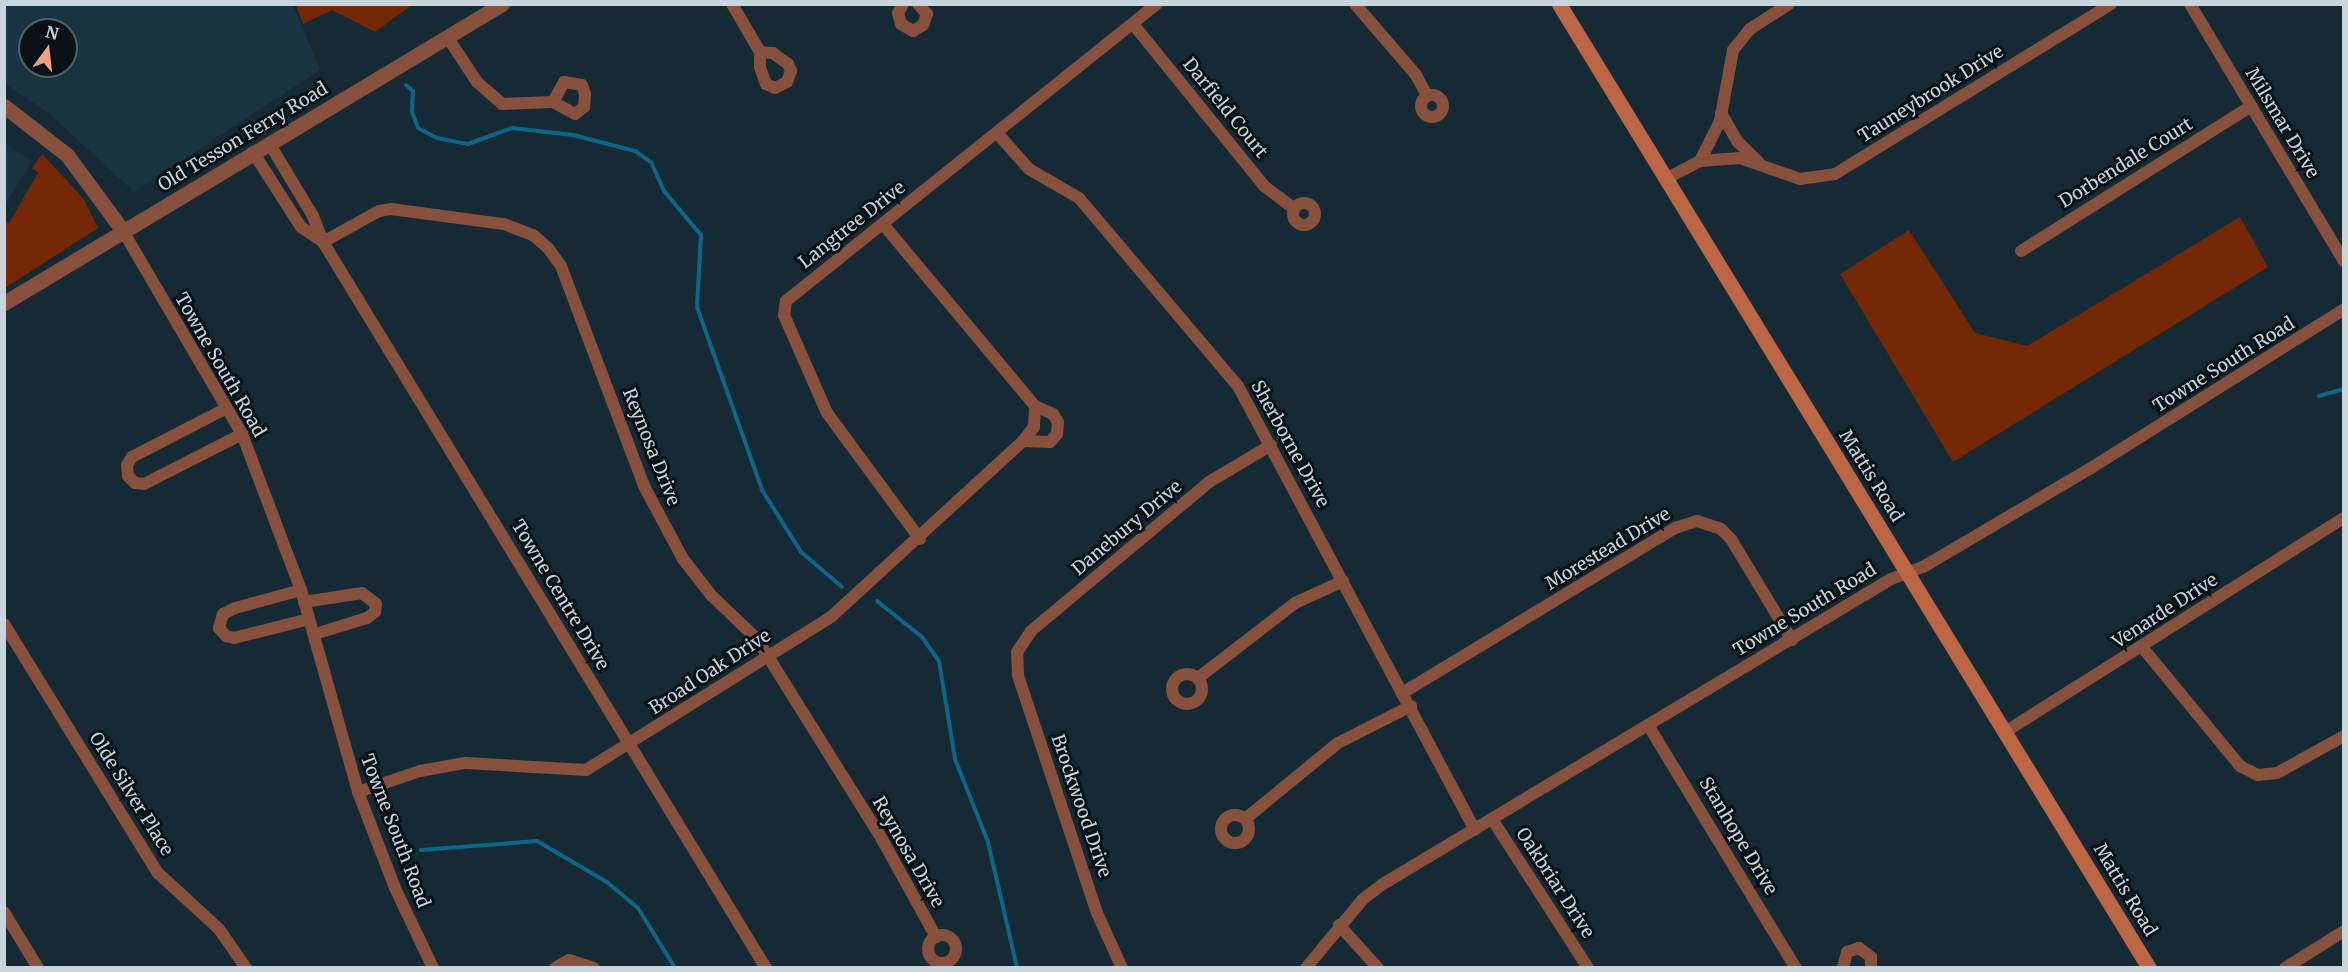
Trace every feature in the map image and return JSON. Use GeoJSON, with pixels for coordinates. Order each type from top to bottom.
{"type":"FeatureCollection","features":[{"type":"Feature","properties":{"kind":"main road","name":"Mattis Road"},"geometry":{"type":"LineString","coordinates":[[1560,4],[2149,968]]}},
{"type":"Feature","properties":{"kind":"street","name":"Old Tesson Ferry Road"},"geometry":{"type":"LineString","coordinates":[[4,303],[502,4]]}},
{"type":"Feature","properties":{"kind":"street"},"geometry":{"type":"LineString","coordinates":[[732,4],[760,52]]}},
{"type":"Feature","properties":{"kind":"street"},"geometry":{"type":"LineString","coordinates":[[903,4],[898,13],[901,24],[914,31],[923,25],[927,14],[918,4]]}},
{"type":"Feature","properties":{"kind":"street","name":"Langtree Drive"},"geometry":{"type":"LineString","coordinates":[[920,539],[827,413],[784,315],[793,293],[998,134],[1157,4]]}},
{"type":"Feature","properties":{"kind":"street"},"geometry":{"type":"LineString","coordinates":[[1355,4],[1416,75],[1427,96]]}},
{"type":"Feature","properties":{"kind":"street"},"geometry":{"type":"LineString","coordinates":[[1700,161],[1721,113],[1733,51],[1750,29],[1789,4]]}},
{"type":"Feature","properties":{"kind":"street","name":"Tauneybrook Drive"},"geometry":{"type":"LineString","coordinates":[[1666,179],[1700,161],[1740,158],[1800,179],[1835,174],[2111,4]]}},
{"type":"Feature","properties":{"kind":"street","name":"Milsmar Drive"},"geometry":{"type":"LineString","coordinates":[[2190,4],[2343,261]]}},
{"type":"Feature","properties":{"kind":"street","name":"Darfield Court"},"geometry":{"type":"LineString","coordinates":[[1134,24],[1264,186],[1294,209]]}},
{"type":"Feature","properties":{"kind":"street"},"geometry":{"type":"LineString","coordinates":[[448,38],[477,82],[502,104],[554,102]]}},
{"type":"Feature","properties":{"kind":"street","name":"Dorbendale Court"},"geometry":{"type":"LineString","coordinates":[[2021,251],[2251,105]]}},
{"type":"Feature","properties":{"kind":"street"},"geometry":{"type":"LineString","coordinates":[[4,106],[67,155],[123,231]]}},
{"type":"Feature","properties":{"kind":"street","name":"Tauneybrook Drive"},"geometry":{"type":"LineString","coordinates":[[1721,113],[1738,142],[1763,165]]}},
{"type":"Feature","properties":{"kind":"street","name":"Sherborne Drive"},"geometry":{"type":"LineString","coordinates":[[998,134],[1029,169],[1084,204],[1238,386],[1404,692],[1475,830]]}},
{"type":"Feature","properties":{"kind":"street","name":"Towne Centre Drive"},"geometry":{"type":"LineString","coordinates":[[269,143],[313,216],[323,242],[766,968]]}},
{"type":"Feature","properties":{"kind":"street","name":"Towne Centre Drive"},"geometry":{"type":"LineString","coordinates":[[253,152],[301,227],[323,242]]}},
{"type":"Feature","properties":{"kind":"street","name":"Reynosa Drive"},"geometry":{"type":"LineString","coordinates":[[323,242],[379,211],[391,209],[504,224],[533,234],[548,248],[561,266],[644,486],[683,559],[711,595],[757,639],[879,834],[936,937]]}},
{"type":"Feature","properties":{"kind":"street"},"geometry":{"type":"LineString","coordinates":[[883,224],[1035,406],[1053,414],[1058,423],[1057,434],[1050,442],[1023,441]]}},
{"type":"Feature","properties":{"kind":"street","name":"Towne South Road"},"geometry":{"type":"LineString","coordinates":[[123,231],[225,409],[242,434],[303,596],[358,792],[394,888],[433,968]]}},
{"type":"Feature","properties":{"kind":"street","name":"Towne South Road"},"geometry":{"type":"LineString","coordinates":[[1306,968],[1339,925],[1371,892],[1907,572],[1923,567],[2091,468],[2343,309]]}},
{"type":"Feature","properties":{"kind":"street","name":"Broad Oak Drive"},"geometry":{"type":"LineString","coordinates":[[358,792],[420,771],[465,763],[586,770],[832,616],[920,539],[1023,441],[1034,427],[1035,406]]}},
{"type":"Feature","properties":{"kind":"street"},"geometry":{"type":"LineString","coordinates":[[225,409],[132,457],[127,465],[128,476],[135,483],[144,484],[242,434]]}},
{"type":"Feature","properties":{"kind":"street","name":"Danebury Drive"},"geometry":{"type":"LineString","coordinates":[[1017,652],[1030,631],[1209,482],[1271,445]]}},
{"type":"Feature","properties":{"kind":"street","name":"Venarde Drive"},"geometry":{"type":"LineString","coordinates":[[2005,732],[2343,518]]}},
{"type":"Feature","properties":{"kind":"street","name":"Morestead Drive"},"geometry":{"type":"LineString","coordinates":[[1404,692],[1675,528],[1697,521],[1721,528],[1731,540],[1792,640]]}},
{"type":"Feature","properties":{"kind":"street"},"geometry":{"type":"LineString","coordinates":[[1198,678],[1295,603],[1343,581]]}},
{"type":"Feature","properties":{"kind":"street"},"geometry":{"type":"LineString","coordinates":[[309,619],[234,638],[226,636],[219,628],[224,614],[235,608],[303,596],[362,593],[375,604],[375,612],[368,618],[315,634]]}},
{"type":"Feature","properties":{"kind":"street","name":"Olde Silver Place"},"geometry":{"type":"LineString","coordinates":[[4,624],[158,873],[219,929],[246,968]]}},
{"type":"Feature","properties":{"kind":"street"},"geometry":{"type":"LineString","coordinates":[[2142,647],[2240,766],[2258,775],[2277,773],[2343,736]]}},
{"type":"Feature","properties":{"kind":"street","name":"Brockwood Drive"},"geometry":{"type":"LineString","coordinates":[[1017,652],[1018,675],[1097,913],[1122,968]]}},
{"type":"Feature","properties":{"kind":"street"},"geometry":{"type":"LineString","coordinates":[[1245,819],[1338,743],[1411,706]]}},
{"type":"Feature","properties":{"kind":"street","name":"Stanhope Drive"},"geometry":{"type":"LineString","coordinates":[[1648,725],[1796,968]]}},
{"type":"Feature","properties":{"kind":"street","name":"Oakbriar Drive"},"geometry":{"type":"LineString","coordinates":[[1492,819],[1588,968]]}},
{"type":"Feature","properties":{"kind":"street"},"geometry":{"type":"LineString","coordinates":[[4,912],[38,968]]}},
{"type":"Feature","properties":{"kind":"street"},"geometry":{"type":"LineString","coordinates":[[1339,925],[1378,968]]}},
{"type":"Feature","properties":{"kind":"street"},"geometry":{"type":"LineString","coordinates":[[2286,968],[2343,931]]}},
{"type":"Feature","properties":{"kind":"street"},"geometry":{"type":"LineString","coordinates":[[1843,968],[1847,952],[1859,948],[1871,957],[1871,968]]}},
{"type":"Feature","properties":{"kind":"street"},"geometry":{"type":"LineString","coordinates":[[555,968],[569,960],[594,968]]}},
{"type":"Feature","properties":{"kind":"shaded area"},"geometry":{"type":"Polygon","coordinates":[[[413,4],[375,32],[332,10],[303,24],[296,5],[413,4]]]}},
{"type":"Feature","properties":{"kind":"shaded area"},"geometry":{"type":"Polygon","coordinates":[[[4,5],[293,5],[320,70],[134,192],[50,114],[5,84],[4,5]]]}},
{"type":"Feature","properties":{"kind":"shaded area"},"geometry":{"type":"Polygon","coordinates":[[[5,143],[32,161],[5,205],[5,143]]]}},
{"type":"Feature","properties":{"kind":"shaded area"},"geometry":{"type":"Polygon","coordinates":[[[42,154],[83,198],[98,228],[5,288],[5,221],[9,223],[38,173],[32,168],[42,154]]]}},
{"type":"Feature","properties":{"kind":"shaded area"},"geometry":{"type":"Polygon","coordinates":[[[2240,217],[2268,267],[1953,462],[1840,274],[1909,230],[1975,333],[2027,346],[2240,217]]]}},
{"type":"Feature","properties":{"kind":"waterway"},"geometry":{"type":"LineString","coordinates":[[406,85],[413,91],[412,112],[418,128],[437,138],[468,144],[512,128],[573,135],[635,151],[651,162],[664,191],[701,235],[697,307],[762,490],[801,552],[842,587]]}},
{"type":"Feature","properties":{"kind":"waterway"},"geometry":{"type":"LineString","coordinates":[[2319,396],[2344,389]]}},
{"type":"Feature","properties":{"kind":"waterway"},"geometry":{"type":"LineString","coordinates":[[877,601],[922,637],[939,661],[955,759],[988,842],[1017,968]]}},
{"type":"Feature","properties":{"kind":"waterway"},"geometry":{"type":"LineString","coordinates":[[421,850],[537,841],[607,882],[638,908],[675,968]]}}]}
